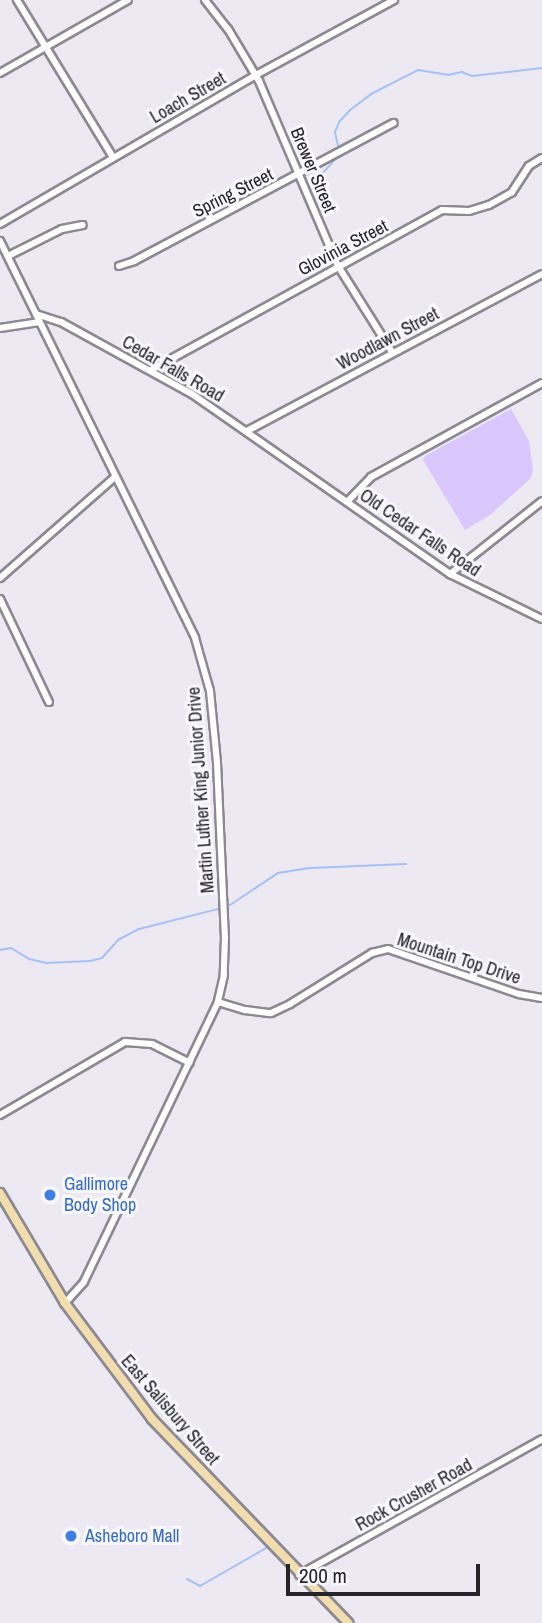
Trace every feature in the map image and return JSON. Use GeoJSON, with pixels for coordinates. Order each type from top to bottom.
{"type":"FeatureCollection","features":[{"type":"Feature","properties":{"kind":"main road","name":"East Salisbury Street"},"geometry":{"type":"LineString","coordinates":[[0,1193],[65,1303],[152,1419],[348,1623]]}},
{"type":"Feature","properties":{"kind":"street"},"geometry":{"type":"LineString","coordinates":[[17,0],[113,157]]}},
{"type":"Feature","properties":{"kind":"street"},"geometry":{"type":"LineString","coordinates":[[0,73],[128,0]]}},
{"type":"Feature","properties":{"kind":"street","name":"Brewer Street"},"geometry":{"type":"LineString","coordinates":[[205,0],[228,29],[256,75],[338,266],[392,352]]}},
{"type":"Feature","properties":{"kind":"street","name":"Loach Street"},"geometry":{"type":"LineString","coordinates":[[0,224],[256,75],[394,0]]}},
{"type":"Feature","properties":{"kind":"street","name":"Spring Street"},"geometry":{"type":"LineString","coordinates":[[119,266],[299,175],[394,123]]}},
{"type":"Feature","properties":{"kind":"street","name":"Glovinia Street"},"geometry":{"type":"LineString","coordinates":[[151,370],[442,210],[469,211],[489,205],[512,192],[529,166],[542,158]]}},
{"type":"Feature","properties":{"kind":"street"},"geometry":{"type":"LineString","coordinates":[[8,256],[62,229],[83,225]]}},
{"type":"Feature","properties":{"kind":"street","name":"Martin Luther King Junior Drive"},"geometry":{"type":"LineString","coordinates":[[0,241],[188,623],[210,691],[225,937],[224,975],[218,1002],[84,1282],[65,1303]]}},
{"type":"Feature","properties":{"kind":"street","name":"Woodlawn Street"},"geometry":{"type":"LineString","coordinates":[[247,431],[542,274]]}},
{"type":"Feature","properties":{"kind":"street","name":"Cedar Falls Road"},"geometry":{"type":"LineString","coordinates":[[36,314],[61,322],[151,370],[289,461]]}},
{"type":"Feature","properties":{"kind":"street"},"geometry":{"type":"LineString","coordinates":[[0,328],[40,322]]}},
{"type":"Feature","properties":{"kind":"street"},"geometry":{"type":"LineString","coordinates":[[347,502],[381,470],[542,383]]}},
{"type":"Feature","properties":{"kind":"street","name":"Old Cedar Falls Road"},"geometry":{"type":"LineString","coordinates":[[289,461],[450,574],[542,619]]}},
{"type":"Feature","properties":{"kind":"street"},"geometry":{"type":"LineString","coordinates":[[0,578],[115,477]]}},
{"type":"Feature","properties":{"kind":"street"},"geometry":{"type":"LineString","coordinates":[[450,574],[542,500]]}},
{"type":"Feature","properties":{"kind":"street"},"geometry":{"type":"LineString","coordinates":[[0,599],[49,702]]}},
{"type":"Feature","properties":{"kind":"street","name":"Mountain Top Drive"},"geometry":{"type":"LineString","coordinates":[[218,1002],[245,1010],[271,1013],[372,953],[388,949],[519,994],[542,998]]}},
{"type":"Feature","properties":{"kind":"street"},"geometry":{"type":"LineString","coordinates":[[0,1115],[125,1042],[152,1044],[190,1063]]}},
{"type":"Feature","properties":{"kind":"street","name":"Rock Crusher Road"},"geometry":{"type":"LineString","coordinates":[[299,1575],[542,1439]]}},
{"type":"Feature","properties":{"kind":"shaded area"},"geometry":{"type":"Polygon","coordinates":[[[511,409],[529,441],[533,470],[531,478],[490,515],[465,530],[423,460],[425,456],[511,409]]]}},
{"type":"Feature","properties":{"kind":"waterway"},"geometry":{"type":"LineString","coordinates":[[339,150],[335,132],[339,122],[350,110],[371,94],[418,70],[448,75],[462,72],[472,76],[542,68]]}},
{"type":"Feature","properties":{"kind":"waterway"},"geometry":{"type":"LineString","coordinates":[[321,175],[339,155]]}},
{"type":"Feature","properties":{"kind":"waterway"},"geometry":{"type":"LineString","coordinates":[[230,905],[278,873],[310,868],[406,864]]}},
{"type":"Feature","properties":{"kind":"waterway"},"geometry":{"type":"LineString","coordinates":[[0,950],[11,948],[29,959],[46,963],[90,961],[102,958],[118,940],[139,929],[218,909]]}},
{"type":"Feature","properties":{"kind":"waterway"},"geometry":{"type":"LineString","coordinates":[[187,1579],[200,1586],[266,1548]]}},
{"type":"Feature","properties":{"kind":"place","name":"Gallimore Body Shop"},"geometry":{"type":"Point","coordinates":[50,1195]}},
{"type":"Feature","properties":{"kind":"place","name":"Asheboro Mall"},"geometry":{"type":"Point","coordinates":[71,1536]}}]}
